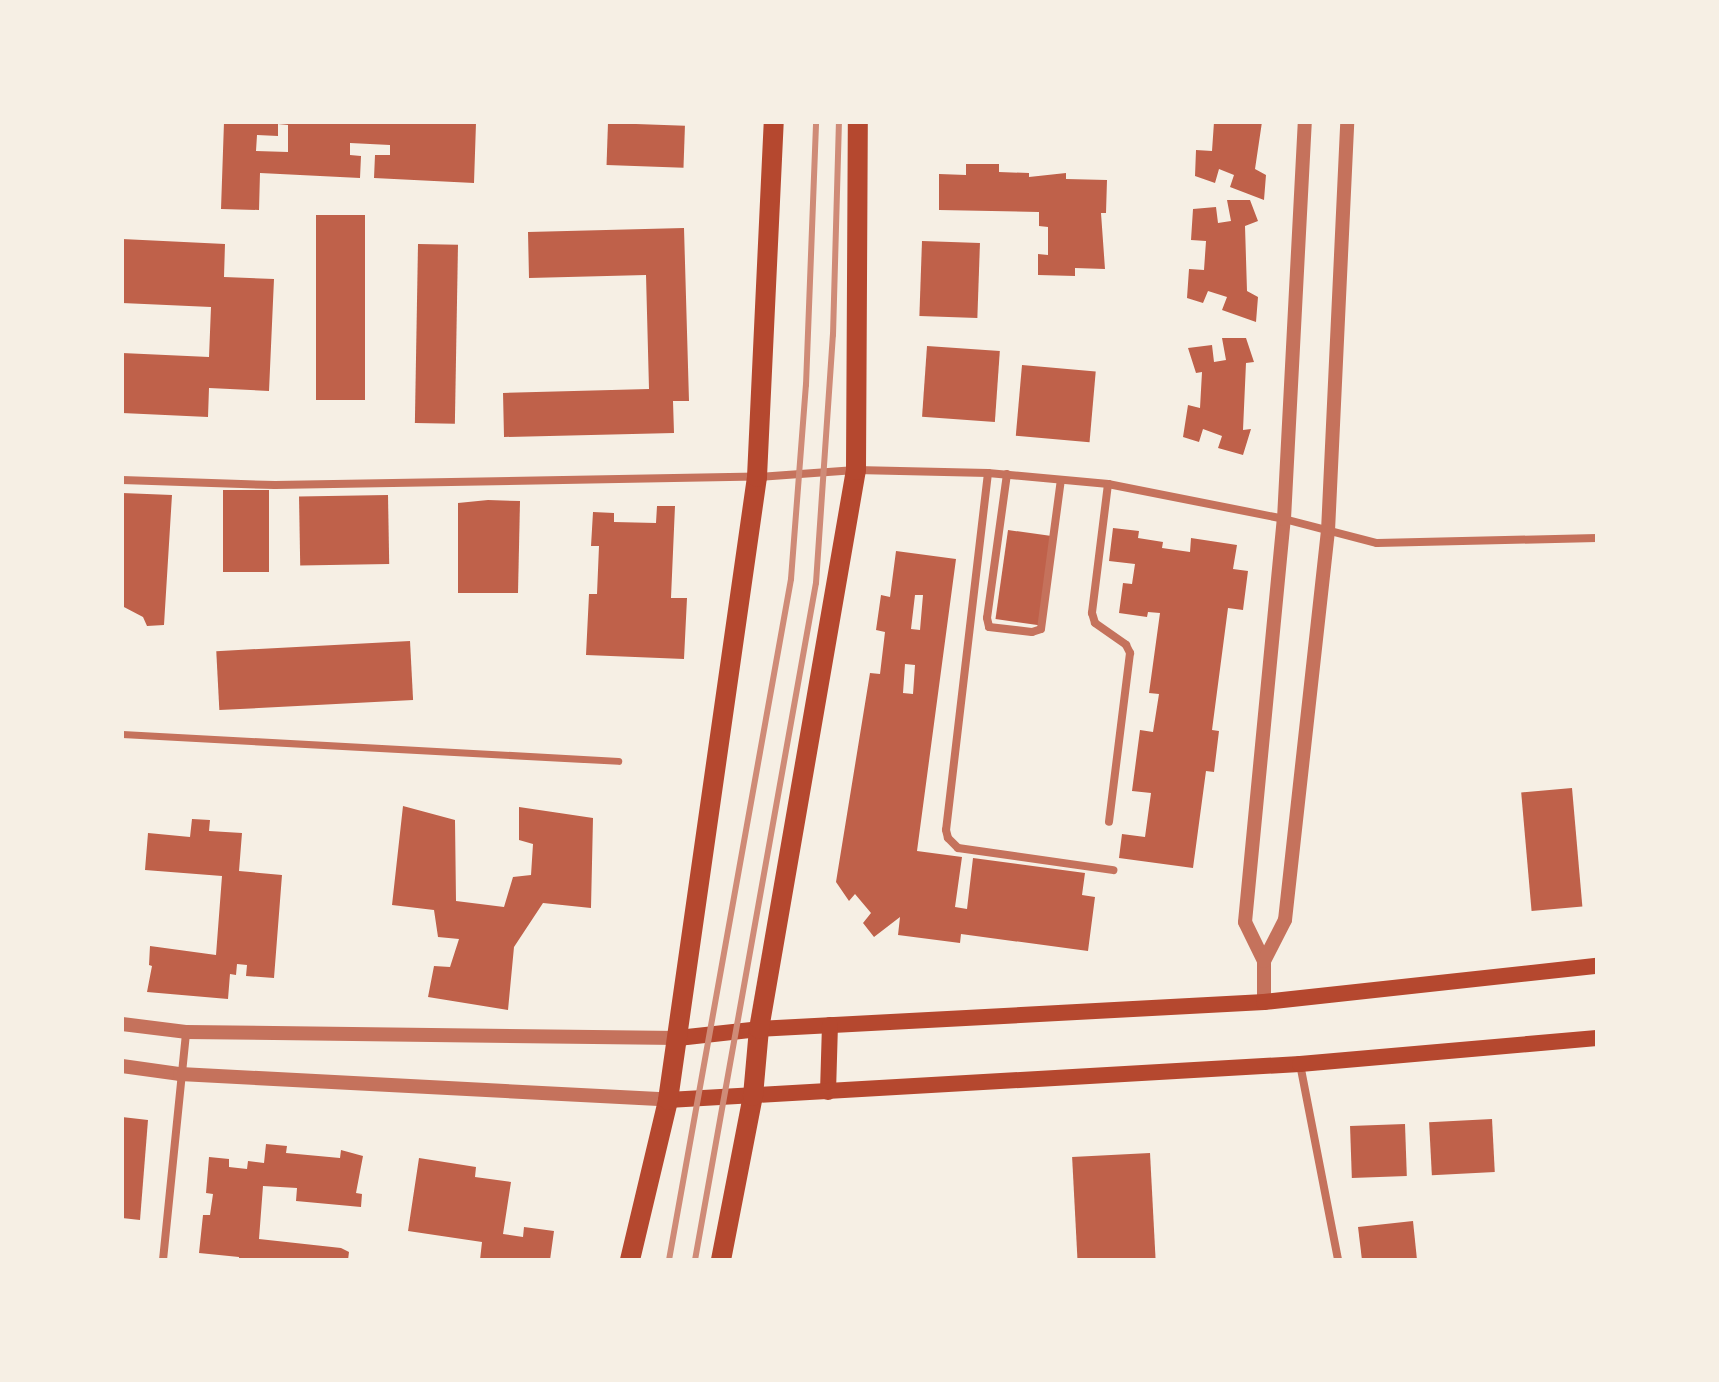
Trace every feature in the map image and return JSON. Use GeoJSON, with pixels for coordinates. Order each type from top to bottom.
{"type":"FeatureCollection","features":[{"type":"Feature","properties":{"kind":"main road"},"geometry":{"type":"LineString","coordinates":[[630,1260],[668,1100],[757,477],[774,122]]}},
{"type":"Feature","properties":{"kind":"main road"},"geometry":{"type":"LineString","coordinates":[[721,1260],[753,1096],[759,1029],[856,470],[858,122]]}},
{"type":"Feature","properties":{"kind":"main road"},"geometry":{"type":"LineString","coordinates":[[678,1038],[759,1029],[1264,1002],[1597,966]]}},
{"type":"Feature","properties":{"kind":"main road"},"geometry":{"type":"LineString","coordinates":[[828,1092],[830,1025]]}},
{"type":"Feature","properties":{"kind":"main road"},"geometry":{"type":"LineString","coordinates":[[668,1100],[1300,1064],[1597,1038]]}},
{"type":"Feature","properties":{"kind":"street"},"geometry":{"type":"LineString","coordinates":[[1264,1002],[1264,961],[1245,922],[1284,519],[1305,122]]}},
{"type":"Feature","properties":{"kind":"street"},"geometry":{"type":"LineString","coordinates":[[1264,961],[1285,920],[1328,531],[1347,122]]}},
{"type":"Feature","properties":{"kind":"street"},"geometry":{"type":"LineString","coordinates":[[122,480],[275,485],[757,477],[856,470],[988,473],[1108,484],[1284,519],[1377,543],[1597,538]]}},
{"type":"Feature","properties":{"kind":"street"},"geometry":{"type":"LineString","coordinates":[[988,473],[946,830],[948,838],[958,848],[1113,870]]}},
{"type":"Feature","properties":{"kind":"street"},"geometry":{"type":"LineString","coordinates":[[1007,474],[987,618],[989,627],[1032,632],[1041,629],[1061,480]]}},
{"type":"Feature","properties":{"kind":"street"},"geometry":{"type":"LineString","coordinates":[[1108,484],[1092,613],[1095,623],[1126,645],[1130,653],[1109,822]]}},
{"type":"Feature","properties":{"kind":"street"},"geometry":{"type":"LineString","coordinates":[[122,734],[618,761]]}},
{"type":"Feature","properties":{"kind":"street"},"geometry":{"type":"LineString","coordinates":[[122,1024],[186,1032],[678,1038]]}},
{"type":"Feature","properties":{"kind":"street"},"geometry":{"type":"LineString","coordinates":[[163,1260],[186,1032]]}},
{"type":"Feature","properties":{"kind":"street"},"geometry":{"type":"LineString","coordinates":[[1300,1064],[1338,1260]]}},
{"type":"Feature","properties":{"kind":"street"},"geometry":{"type":"LineString","coordinates":[[122,1066],[180,1074],[668,1100]]}},
{"type":"Feature","properties":{"kind":"building"},"geometry":{"type":"Polygon","coordinates":[[[224,122],[476,123],[474,183],[374,178],[375,155],[390,155],[390,145],[350,143],[350,155],[361,156],[360,178],[260,173],[259,210],[221,209],[224,122]],[[278,124],[278,136],[257,135],[256,151],[288,152],[288,125],[278,124]]]}},
{"type":"Feature","properties":{"kind":"building"},"geometry":{"type":"Polygon","coordinates":[[[1214,122],[1262,122],[1255,169],[1266,175],[1264,200],[1230,187],[1234,175],[1219,169],[1215,183],[1195,176],[1196,150],[1212,151],[1214,122]]]}},
{"type":"Feature","properties":{"kind":"building"},"geometry":{"type":"Polygon","coordinates":[[[608,123],[685,126],[683,168],[607,165],[608,123]]]}},
{"type":"Feature","properties":{"kind":"building"},"geometry":{"type":"Polygon","coordinates":[[[966,164],[999,164],[999,172],[1029,173],[1029,177],[1066,173],[1066,179],[1107,180],[1106,213],[1101,213],[1105,269],[1075,268],[1075,276],[1038,275],[1038,254],[1048,255],[1048,227],[1039,226],[1039,212],[939,210],[939,174],[966,175],[966,164]]]}},
{"type":"Feature","properties":{"kind":"building"},"geometry":{"type":"Polygon","coordinates":[[[1227,200],[1250,200],[1258,221],[1245,226],[1247,291],[1258,297],[1256,322],[1222,310],[1227,297],[1208,291],[1203,303],[1187,298],[1189,269],[1204,270],[1206,241],[1191,240],[1193,209],[1216,207],[1218,223],[1231,221],[1227,200]]]}},
{"type":"Feature","properties":{"kind":"building"},"geometry":{"type":"Polygon","coordinates":[[[316,215],[365,215],[365,400],[316,400],[316,215]]]}},
{"type":"Feature","properties":{"kind":"building"},"geometry":{"type":"Polygon","coordinates":[[[684,228],[689,401],[673,401],[674,433],[504,437],[503,393],[649,389],[646,275],[529,278],[528,232],[684,228]]]}},
{"type":"Feature","properties":{"kind":"building"},"geometry":{"type":"Polygon","coordinates":[[[122,239],[225,244],[224,277],[274,279],[269,391],[209,388],[208,417],[122,413],[122,353],[209,357],[211,307],[122,303],[122,239]]]}},
{"type":"Feature","properties":{"kind":"building"},"geometry":{"type":"Polygon","coordinates":[[[922,241],[980,243],[977,318],[919,316],[922,241]]]}},
{"type":"Feature","properties":{"kind":"building"},"geometry":{"type":"Polygon","coordinates":[[[418,244],[458,245],[455,424],[415,423],[418,244]]]}},
{"type":"Feature","properties":{"kind":"building"},"geometry":{"type":"Polygon","coordinates":[[[1222,338],[1246,338],[1254,362],[1246,363],[1243,430],[1251,429],[1243,455],[1218,448],[1222,436],[1203,429],[1199,442],[1183,437],[1188,405],[1200,408],[1202,372],[1196,373],[1188,348],[1212,345],[1214,362],[1226,360],[1222,338]]]}},
{"type":"Feature","properties":{"kind":"building"},"geometry":{"type":"Polygon","coordinates":[[[927,346],[1000,351],[995,422],[922,417],[927,346]]]}},
{"type":"Feature","properties":{"kind":"building"},"geometry":{"type":"Polygon","coordinates":[[[1022,365],[1096,371],[1090,442],[1016,436],[1022,365]]]}},
{"type":"Feature","properties":{"kind":"building"},"geometry":{"type":"Polygon","coordinates":[[[223,490],[269,490],[269,572],[223,572],[223,490]]]}},
{"type":"Feature","properties":{"kind":"building"},"geometry":{"type":"Polygon","coordinates":[[[122,493],[172,495],[164,625],[147,626],[143,617],[122,606],[122,493]]]}},
{"type":"Feature","properties":{"kind":"building"},"geometry":{"type":"Polygon","coordinates":[[[388,495],[389,564],[300,566],[299,497],[388,495]]]}},
{"type":"Feature","properties":{"kind":"building"},"geometry":{"type":"Polygon","coordinates":[[[520,501],[518,593],[458,593],[458,503],[520,501]]]}},
{"type":"Feature","properties":{"kind":"building"},"geometry":{"type":"Polygon","coordinates":[[[657,506],[675,506],[671,598],[687,598],[684,659],[586,655],[589,594],[597,594],[599,546],[591,546],[593,512],[614,513],[614,522],[656,523],[657,506]]]}},
{"type":"Feature","properties":{"kind":"building"},"geometry":{"type":"Polygon","coordinates":[[[1113,528],[1139,531],[1138,538],[1163,542],[1162,548],[1190,552],[1191,538],[1237,545],[1233,569],[1248,571],[1243,610],[1228,608],[1212,730],[1219,731],[1214,772],[1206,771],[1193,868],[1119,858],[1122,834],[1145,837],[1151,793],[1132,791],[1140,730],[1153,732],[1159,694],[1149,693],[1160,613],[1148,612],[1147,617],[1119,613],[1123,583],[1132,584],[1135,564],[1109,561],[1113,528]]]}},
{"type":"Feature","properties":{"kind":"building"},"geometry":{"type":"Polygon","coordinates":[[[1008,530],[1052,536],[1039,625],[995,619],[1008,530]]]}},
{"type":"Feature","properties":{"kind":"building"},"geometry":{"type":"Polygon","coordinates":[[[896,551],[956,559],[917,851],[962,857],[955,907],[967,909],[973,858],[1085,873],[1082,895],[1095,897],[1088,951],[961,934],[960,943],[898,935],[900,917],[874,937],[863,923],[871,913],[855,894],[849,901],[836,882],[870,673],[880,674],[885,632],[876,630],[881,595],[890,597],[896,551]],[[915,595],[911,629],[920,630],[923,595],[915,595]],[[905,664],[903,693],[913,694],[915,665],[905,664]]]}},
{"type":"Feature","properties":{"kind":"building"},"geometry":{"type":"Polygon","coordinates":[[[410,641],[413,700],[219,710],[216,651],[410,641]]]}},
{"type":"Feature","properties":{"kind":"building"},"geometry":{"type":"Polygon","coordinates":[[[1572,788],[1582,907],[1532,911],[1521,792],[1572,788]]]}},
{"type":"Feature","properties":{"kind":"building"},"geometry":{"type":"Polygon","coordinates":[[[403,806],[455,820],[456,901],[504,907],[513,877],[531,875],[533,844],[519,840],[519,807],[593,818],[591,908],[543,903],[514,947],[508,1010],[428,997],[434,966],[450,967],[459,939],[438,937],[434,910],[392,905],[403,806]]]}},
{"type":"Feature","properties":{"kind":"building"},"geometry":{"type":"Polygon","coordinates":[[[192,819],[210,820],[209,831],[242,833],[239,871],[282,875],[274,978],[246,976],[247,965],[237,964],[236,975],[230,974],[228,999],[147,992],[152,966],[149,965],[150,946],[216,955],[222,876],[145,870],[148,833],[190,837],[192,819]]]}},
{"type":"Feature","properties":{"kind":"building"},"geometry":{"type":"Polygon","coordinates":[[[122,1117],[148,1120],[140,1220],[122,1218],[122,1117]]]}},
{"type":"Feature","properties":{"kind":"building"},"geometry":{"type":"Polygon","coordinates":[[[1492,1119],[1495,1172],[1432,1175],[1429,1122],[1492,1119]]]}},
{"type":"Feature","properties":{"kind":"building"},"geometry":{"type":"Polygon","coordinates":[[[1405,1124],[1407,1176],[1352,1178],[1350,1126],[1405,1124]]]}},
{"type":"Feature","properties":{"kind":"building"},"geometry":{"type":"Polygon","coordinates":[[[266,1144],[287,1146],[286,1153],[340,1158],[341,1150],[363,1156],[356,1193],[362,1194],[361,1207],[296,1201],[297,1188],[263,1186],[259,1239],[341,1248],[349,1252],[348,1260],[239,1260],[239,1257],[199,1253],[203,1215],[210,1215],[213,1194],[206,1193],[209,1157],[229,1159],[229,1167],[247,1169],[248,1161],[264,1163],[266,1144]]]}},
{"type":"Feature","properties":{"kind":"building"},"geometry":{"type":"Polygon","coordinates":[[[1150,1153],[1156,1260],[1078,1260],[1072,1157],[1150,1153]]]}},
{"type":"Feature","properties":{"kind":"building"},"geometry":{"type":"Polygon","coordinates":[[[419,1158],[476,1167],[475,1177],[511,1182],[503,1234],[523,1237],[524,1227],[554,1231],[550,1260],[480,1260],[482,1242],[408,1231],[419,1158]]]}},
{"type":"Feature","properties":{"kind":"building"},"geometry":{"type":"Polygon","coordinates":[[[1413,1221],[1417,1260],[1362,1260],[1358,1227],[1413,1221]]]}},
{"type":"Feature","properties":{"kind":"railway"},"geometry":{"type":"LineString","coordinates":[[669,1260],[791,579],[806,385],[816,122]]}},
{"type":"Feature","properties":{"kind":"railway"},"geometry":{"type":"LineString","coordinates":[[695,1260],[816,583],[833,335],[839,122]]}}]}
